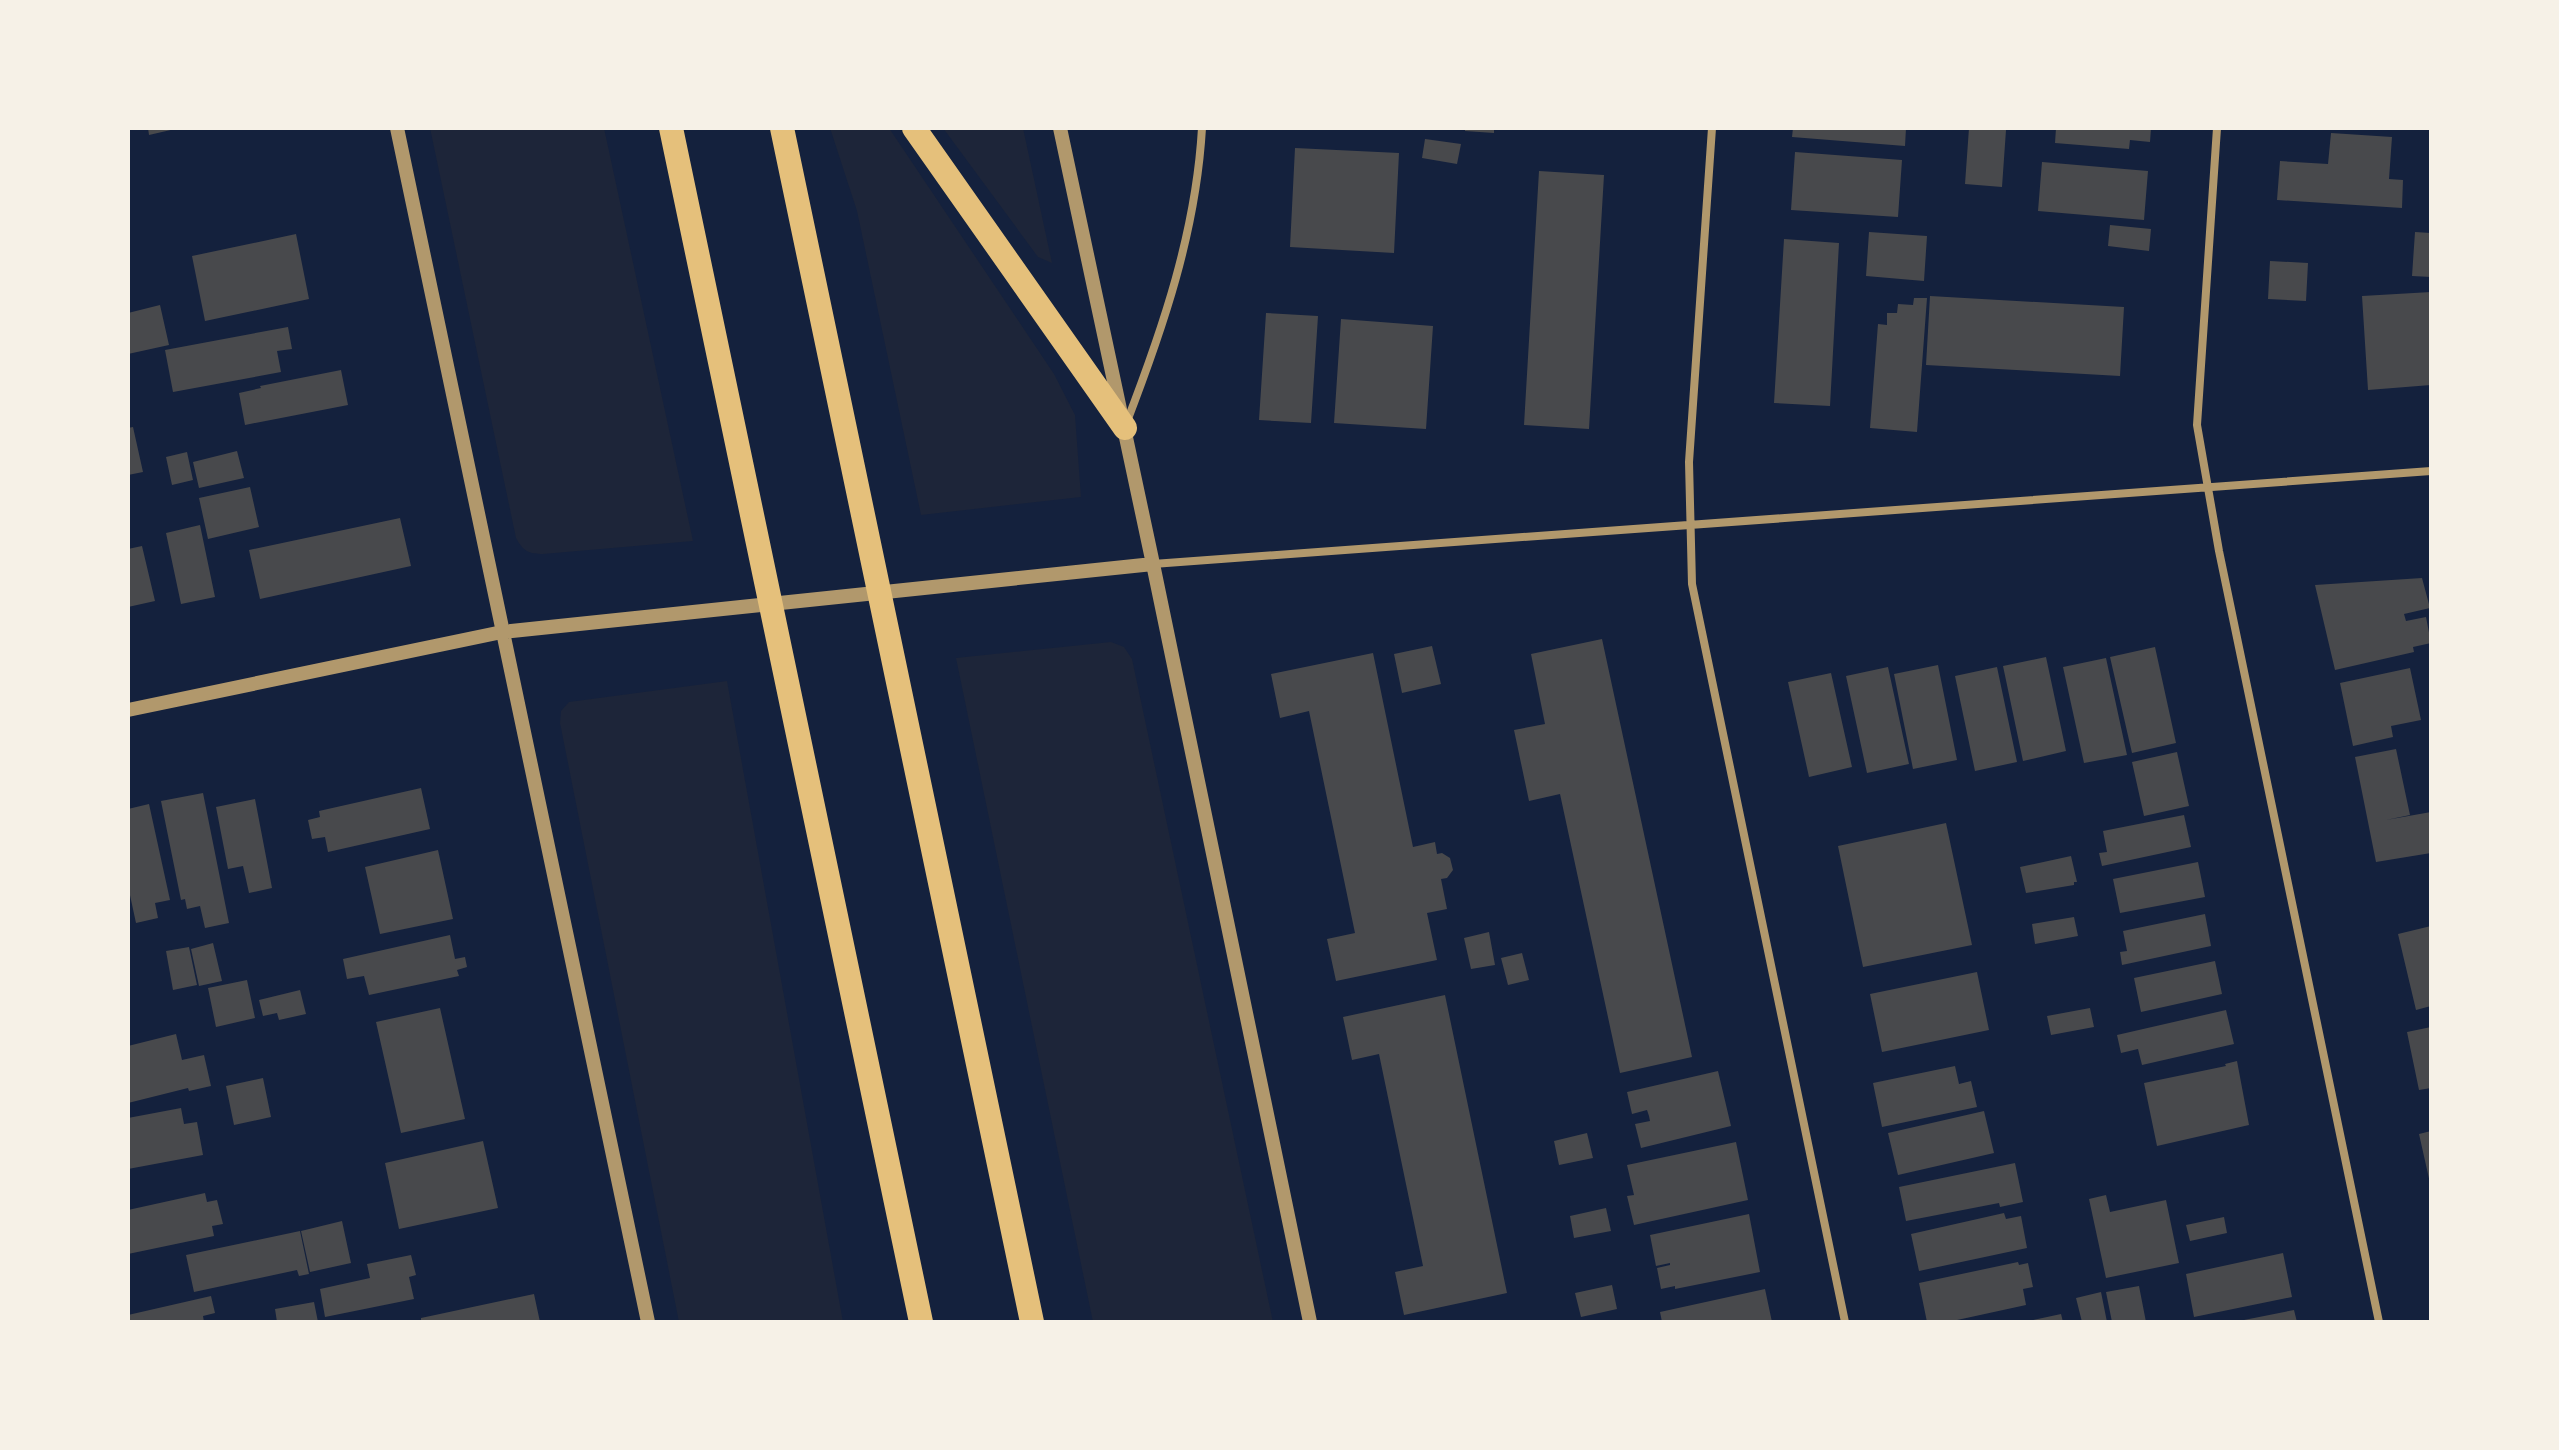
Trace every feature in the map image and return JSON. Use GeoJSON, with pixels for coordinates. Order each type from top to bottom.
{"type":"FeatureCollection","features":[{"type":"Feature","properties":{"kind":"highway"},"geometry":{"type":"LineString","coordinates":[[671,128],[921,1322]]}},
{"type":"Feature","properties":{"kind":"highway"},"geometry":{"type":"LineString","coordinates":[[782,128],[1032,1322]]}},
{"type":"Feature","properties":{"kind":"highway"},"geometry":{"type":"LineString","coordinates":[[914,128],[1125,428]]}},
{"type":"Feature","properties":{"kind":"street"},"geometry":{"type":"LineString","coordinates":[[397,128],[648,1322]]}},
{"type":"Feature","properties":{"kind":"street"},"geometry":{"type":"LineString","coordinates":[[1060,128],[1310,1322]]}},
{"type":"Feature","properties":{"kind":"street"},"geometry":{"type":"LineString","coordinates":[[1125,428],[1172,298],[1191,212],[1202,128]]}},
{"type":"Feature","properties":{"kind":"street"},"geometry":{"type":"LineString","coordinates":[[1712,128],[1689,462],[1692,584],[1845,1322]]}},
{"type":"Feature","properties":{"kind":"street"},"geometry":{"type":"LineString","coordinates":[[2217,128],[2197,425],[2223,572],[2379,1322]]}},
{"type":"Feature","properties":{"kind":"street"},"geometry":{"type":"LineString","coordinates":[[128,710],[502,632],[649,615],[1153,564],[2431,471]]}},
{"type":"Feature","properties":{"kind":"shaded area"},"geometry":{"type":"Polygon","coordinates":[[[430,128],[604,128],[693,541],[543,554],[527,551],[516,538],[430,128]]]}},
{"type":"Feature","properties":{"kind":"shaded area"},"geometry":{"type":"Polygon","coordinates":[[[830,128],[889,128],[1054,374],[1075,415],[1081,497],[921,515],[857,211],[830,128]]]}},
{"type":"Feature","properties":{"kind":"shaded area"},"geometry":{"type":"Polygon","coordinates":[[[943,128],[1023,128],[1052,263],[1038,257],[943,128]]]}},
{"type":"Feature","properties":{"kind":"shaded area"},"geometry":{"type":"Polygon","coordinates":[[[1111,642],[1124,647],[1132,659],[1273,1322],[1093,1322],[956,658],[1111,642]]]}},
{"type":"Feature","properties":{"kind":"shaded area"},"geometry":{"type":"Polygon","coordinates":[[[727,681],[843,1322],[679,1322],[560,723],[561,711],[569,702],[727,681]]]}},
{"type":"Feature","properties":{"kind":"building"},"geometry":{"type":"Polygon","coordinates":[[[148,128],[174,128],[175,129],[149,135],[148,128]]]}},
{"type":"Feature","properties":{"kind":"building"},"geometry":{"type":"Polygon","coordinates":[[[1465,128],[1494,128],[1494,133],[1465,131],[1465,128]]]}},
{"type":"Feature","properties":{"kind":"building"},"geometry":{"type":"Polygon","coordinates":[[[1793,128],[1906,128],[1905,146],[1792,137],[1793,128]]]}},
{"type":"Feature","properties":{"kind":"building"},"geometry":{"type":"Polygon","coordinates":[[[1969,128],[2006,130],[2002,187],[1965,184],[1969,128]]]}},
{"type":"Feature","properties":{"kind":"building"},"geometry":{"type":"Polygon","coordinates":[[[2056,128],[2151,128],[2150,142],[2130,140],[2129,149],[2055,143],[2056,128]]]}},
{"type":"Feature","properties":{"kind":"building"},"geometry":{"type":"Polygon","coordinates":[[[2331,133],[2392,137],[2389,179],[2403,180],[2402,208],[2277,200],[2280,161],[2328,164],[2331,133]]]}},
{"type":"Feature","properties":{"kind":"building"},"geometry":{"type":"Polygon","coordinates":[[[1425,139],[1461,144],[1457,164],[1422,158],[1425,139]]]}},
{"type":"Feature","properties":{"kind":"building"},"geometry":{"type":"Polygon","coordinates":[[[1295,148],[1399,153],[1394,253],[1290,247],[1295,148]]]}},
{"type":"Feature","properties":{"kind":"building"},"geometry":{"type":"Polygon","coordinates":[[[1795,152],[1902,160],[1898,217],[1791,210],[1795,152]]]}},
{"type":"Feature","properties":{"kind":"building"},"geometry":{"type":"Polygon","coordinates":[[[2042,162],[2148,171],[2144,220],[2038,211],[2042,162]]]}},
{"type":"Feature","properties":{"kind":"building"},"geometry":{"type":"Polygon","coordinates":[[[1539,171],[1604,175],[1589,429],[1524,425],[1539,171]]]}},
{"type":"Feature","properties":{"kind":"building"},"geometry":{"type":"Polygon","coordinates":[[[2110,225],[2151,229],[2149,251],[2108,246],[2110,225]]]}},
{"type":"Feature","properties":{"kind":"building"},"geometry":{"type":"Polygon","coordinates":[[[1869,232],[1927,236],[1924,281],[1866,276],[1869,232]]]}},
{"type":"Feature","properties":{"kind":"building"},"geometry":{"type":"Polygon","coordinates":[[[2415,232],[2431,233],[2431,277],[2412,276],[2415,232]]]}},
{"type":"Feature","properties":{"kind":"building"},"geometry":{"type":"Polygon","coordinates":[[[296,234],[309,299],[205,321],[192,256],[296,234]]]}},
{"type":"Feature","properties":{"kind":"building"},"geometry":{"type":"Polygon","coordinates":[[[1784,239],[1839,243],[1830,406],[1774,403],[1784,239]]]}},
{"type":"Feature","properties":{"kind":"building"},"geometry":{"type":"Polygon","coordinates":[[[2270,261],[2308,263],[2306,301],[2268,299],[2270,261]]]}},
{"type":"Feature","properties":{"kind":"building"},"geometry":{"type":"Polygon","coordinates":[[[2431,292],[2431,385],[2368,390],[2362,296],[2431,292]]]}},
{"type":"Feature","properties":{"kind":"building"},"geometry":{"type":"Polygon","coordinates":[[[1930,296],[2124,307],[2120,376],[1926,365],[1930,296]]]}},
{"type":"Feature","properties":{"kind":"building"},"geometry":{"type":"Polygon","coordinates":[[[1914,298],[1927,298],[1917,432],[1870,428],[1878,324],[1887,325],[1887,313],[1897,313],[1898,304],[1913,305],[1914,298]]]}},
{"type":"Feature","properties":{"kind":"building"},"geometry":{"type":"Polygon","coordinates":[[[160,305],[169,345],[128,354],[128,313],[160,305]]]}},
{"type":"Feature","properties":{"kind":"building"},"geometry":{"type":"Polygon","coordinates":[[[1266,313],[1318,316],[1311,423],[1259,420],[1266,313]]]}},
{"type":"Feature","properties":{"kind":"building"},"geometry":{"type":"Polygon","coordinates":[[[1341,319],[1433,326],[1426,429],[1334,423],[1341,319]]]}},
{"type":"Feature","properties":{"kind":"building"},"geometry":{"type":"Polygon","coordinates":[[[288,327],[292,349],[277,351],[281,372],[173,392],[165,350],[288,327]]]}},
{"type":"Feature","properties":{"kind":"building"},"geometry":{"type":"Polygon","coordinates":[[[341,370],[348,405],[245,425],[239,393],[341,370]]]}},
{"type":"Feature","properties":{"kind":"building"},"geometry":{"type":"Polygon","coordinates":[[[133,427],[143,472],[128,475],[128,428],[133,427]]]}},
{"type":"Feature","properties":{"kind":"building"},"geometry":{"type":"Polygon","coordinates":[[[237,451],[244,478],[199,488],[193,462],[237,451]]]}},
{"type":"Feature","properties":{"kind":"building"},"geometry":{"type":"Polygon","coordinates":[[[187,452],[193,480],[172,485],[166,457],[187,452]]]}},
{"type":"Feature","properties":{"kind":"building"},"geometry":{"type":"Polygon","coordinates":[[[250,487],[259,527],[208,539],[199,498],[250,487]]]}},
{"type":"Feature","properties":{"kind":"building"},"geometry":{"type":"Polygon","coordinates":[[[400,518],[411,566],[260,599],[249,550],[400,518]]]}},
{"type":"Feature","properties":{"kind":"building"},"geometry":{"type":"Polygon","coordinates":[[[200,525],[215,597],[181,604],[166,533],[200,525]]]}},
{"type":"Feature","properties":{"kind":"building"},"geometry":{"type":"Polygon","coordinates":[[[142,546],[155,601],[128,607],[128,549],[142,546]]]}},
{"type":"Feature","properties":{"kind":"building"},"geometry":{"type":"Polygon","coordinates":[[[2422,578],[2430,608],[2404,614],[2406,621],[2426,617],[2431,643],[2413,647],[2414,652],[2335,670],[2315,585],[2422,578]]]}},
{"type":"Feature","properties":{"kind":"building"},"geometry":{"type":"Polygon","coordinates":[[[1602,639],[1692,1057],[1620,1073],[1560,794],[1529,801],[1514,730],[1545,724],[1531,654],[1602,639]]]}},
{"type":"Feature","properties":{"kind":"building"},"geometry":{"type":"Polygon","coordinates":[[[1432,646],[1441,684],[1402,693],[1394,654],[1432,646]]]}},
{"type":"Feature","properties":{"kind":"building"},"geometry":{"type":"Polygon","coordinates":[[[2155,647],[2176,743],[2132,753],[2110,657],[2155,647]]]}},
{"type":"Feature","properties":{"kind":"building"},"geometry":{"type":"Polygon","coordinates":[[[1373,653],[1413,847],[1435,842],[1437,854],[1442,853],[1450,858],[1453,870],[1447,878],[1441,879],[1447,909],[1427,913],[1437,960],[1336,981],[1327,939],[1355,933],[1309,711],[1280,718],[1271,674],[1373,653]]]}},
{"type":"Feature","properties":{"kind":"building"},"geometry":{"type":"Polygon","coordinates":[[[2046,657],[2066,751],[2023,761],[2003,666],[2046,657]]]}},
{"type":"Feature","properties":{"kind":"building"},"geometry":{"type":"Polygon","coordinates":[[[2106,658],[2127,755],[2084,763],[2063,667],[2106,658]]]}},
{"type":"Feature","properties":{"kind":"building"},"geometry":{"type":"Polygon","coordinates":[[[1938,665],[1957,760],[1913,769],[1894,674],[1938,665]]]}},
{"type":"Feature","properties":{"kind":"building"},"geometry":{"type":"Polygon","coordinates":[[[1888,667],[1909,764],[1867,773],[1846,676],[1888,667]]]}},
{"type":"Feature","properties":{"kind":"building"},"geometry":{"type":"Polygon","coordinates":[[[1997,667],[2017,762],[1975,771],[1955,676],[1997,667]]]}},
{"type":"Feature","properties":{"kind":"building"},"geometry":{"type":"Polygon","coordinates":[[[2410,668],[2421,720],[2391,726],[2393,737],[2353,746],[2340,683],[2410,668]]]}},
{"type":"Feature","properties":{"kind":"building"},"geometry":{"type":"Polygon","coordinates":[[[1831,673],[1852,767],[1809,777],[1788,682],[1831,673]]]}},
{"type":"Feature","properties":{"kind":"building"},"geometry":{"type":"Polygon","coordinates":[[[2396,749],[2410,815],[2386,820],[2431,812],[2431,853],[2376,862],[2355,757],[2396,749]]]}},
{"type":"Feature","properties":{"kind":"building"},"geometry":{"type":"Polygon","coordinates":[[[2177,752],[2189,806],[2144,816],[2132,762],[2177,752]]]}},
{"type":"Feature","properties":{"kind":"building"},"geometry":{"type":"Polygon","coordinates":[[[421,788],[430,829],[328,852],[325,837],[312,839],[308,820],[320,817],[319,811],[421,788]]]}},
{"type":"Feature","properties":{"kind":"building"},"geometry":{"type":"Polygon","coordinates":[[[203,793],[229,923],[205,928],[200,906],[187,909],[185,899],[181,900],[161,801],[203,793]]]}},
{"type":"Feature","properties":{"kind":"building"},"geometry":{"type":"Polygon","coordinates":[[[255,799],[272,888],[249,893],[243,866],[228,869],[216,807],[255,799]]]}},
{"type":"Feature","properties":{"kind":"building"},"geometry":{"type":"Polygon","coordinates":[[[149,804],[170,900],[155,903],[158,918],[136,923],[128,886],[128,809],[149,804]]]}},
{"type":"Feature","properties":{"kind":"building"},"geometry":{"type":"Polygon","coordinates":[[[2184,815],[2191,847],[2102,866],[2099,853],[2107,852],[2103,831],[2184,815]]]}},
{"type":"Feature","properties":{"kind":"building"},"geometry":{"type":"Polygon","coordinates":[[[1946,823],[1972,945],[1863,967],[1838,846],[1946,823]]]}},
{"type":"Feature","properties":{"kind":"building"},"geometry":{"type":"Polygon","coordinates":[[[438,850],[453,919],[380,934],[365,867],[438,850]]]}},
{"type":"Feature","properties":{"kind":"building"},"geometry":{"type":"Polygon","coordinates":[[[2071,856],[2077,882],[2074,885],[2026,893],[2020,867],[2071,856]]]}},
{"type":"Feature","properties":{"kind":"building"},"geometry":{"type":"Polygon","coordinates":[[[2198,862],[2205,897],[2120,913],[2113,879],[2198,862]]]}},
{"type":"Feature","properties":{"kind":"building"},"geometry":{"type":"Polygon","coordinates":[[[2205,914],[2211,946],[2122,965],[2120,952],[2127,951],[2123,931],[2205,914]]]}},
{"type":"Feature","properties":{"kind":"building"},"geometry":{"type":"Polygon","coordinates":[[[2074,917],[2078,936],[2035,944],[2032,924],[2074,917]]]}},
{"type":"Feature","properties":{"kind":"building"},"geometry":{"type":"Polygon","coordinates":[[[2431,926],[2431,1006],[2416,1010],[2398,934],[2431,926]]]}},
{"type":"Feature","properties":{"kind":"building"},"geometry":{"type":"Polygon","coordinates":[[[1489,932],[1495,965],[1471,969],[1464,938],[1489,932]]]}},
{"type":"Feature","properties":{"kind":"building"},"geometry":{"type":"Polygon","coordinates":[[[450,935],[455,959],[465,957],[467,967],[457,970],[459,976],[369,995],[364,976],[347,979],[343,959],[450,935]]]}},
{"type":"Feature","properties":{"kind":"building"},"geometry":{"type":"Polygon","coordinates":[[[213,943],[222,981],[199,986],[191,949],[213,943]]]}},
{"type":"Feature","properties":{"kind":"building"},"geometry":{"type":"Polygon","coordinates":[[[189,947],[197,985],[173,990],[166,951],[189,947]]]}},
{"type":"Feature","properties":{"kind":"building"},"geometry":{"type":"Polygon","coordinates":[[[1522,953],[1529,980],[1508,985],[1501,958],[1522,953]]]}},
{"type":"Feature","properties":{"kind":"building"},"geometry":{"type":"Polygon","coordinates":[[[2215,961],[2222,994],[2141,1012],[2134,978],[2215,961]]]}},
{"type":"Feature","properties":{"kind":"building"},"geometry":{"type":"Polygon","coordinates":[[[1977,972],[1989,1030],[1882,1052],[1870,994],[1977,972]]]}},
{"type":"Feature","properties":{"kind":"building"},"geometry":{"type":"Polygon","coordinates":[[[247,980],[255,1018],[216,1027],[208,988],[247,980]]]}},
{"type":"Feature","properties":{"kind":"building"},"geometry":{"type":"Polygon","coordinates":[[[300,990],[306,1014],[279,1020],[277,1013],[263,1016],[259,1000],[300,990]]]}},
{"type":"Feature","properties":{"kind":"building"},"geometry":{"type":"Polygon","coordinates":[[[1445,995],[1507,1293],[1404,1315],[1395,1272],[1423,1266],[1379,1054],[1352,1060],[1343,1017],[1445,995]]]}},
{"type":"Feature","properties":{"kind":"building"},"geometry":{"type":"Polygon","coordinates":[[[440,1008],[465,1119],[401,1133],[376,1022],[440,1008]]]}},
{"type":"Feature","properties":{"kind":"building"},"geometry":{"type":"Polygon","coordinates":[[[2090,1008],[2094,1027],[2051,1035],[2047,1016],[2090,1008]]]}},
{"type":"Feature","properties":{"kind":"building"},"geometry":{"type":"Polygon","coordinates":[[[2226,1010],[2234,1044],[2142,1065],[2138,1049],[2121,1053],[2117,1035],[2226,1010]]]}},
{"type":"Feature","properties":{"kind":"building"},"geometry":{"type":"Polygon","coordinates":[[[2431,1027],[2431,1088],[2419,1090],[2407,1032],[2431,1027]]]}},
{"type":"Feature","properties":{"kind":"building"},"geometry":{"type":"Polygon","coordinates":[[[176,1034],[182,1060],[204,1055],[211,1086],[189,1091],[188,1088],[128,1103],[128,1046],[176,1034]]]}},
{"type":"Feature","properties":{"kind":"building"},"geometry":{"type":"Polygon","coordinates":[[[2237,1061],[2249,1125],[2157,1146],[2144,1083],[2237,1061]]]}},
{"type":"Feature","properties":{"kind":"building"},"geometry":{"type":"Polygon","coordinates":[[[1955,1066],[1959,1084],[1971,1081],[1977,1107],[1882,1127],[1873,1083],[1955,1066]]]}},
{"type":"Feature","properties":{"kind":"building"},"geometry":{"type":"Polygon","coordinates":[[[1718,1071],[1731,1126],[1641,1148],[1635,1124],[1650,1121],[1649,1116],[1647,1110],[1632,1114],[1627,1092],[1718,1071]]]}},
{"type":"Feature","properties":{"kind":"building"},"geometry":{"type":"Polygon","coordinates":[[[263,1078],[271,1117],[234,1125],[226,1086],[263,1078]]]}},
{"type":"Feature","properties":{"kind":"building"},"geometry":{"type":"Polygon","coordinates":[[[181,1108],[184,1124],[197,1122],[203,1155],[128,1169],[128,1118],[181,1108]]]}},
{"type":"Feature","properties":{"kind":"building"},"geometry":{"type":"Polygon","coordinates":[[[1984,1111],[1994,1153],[1898,1175],[1888,1133],[1984,1111]]]}},
{"type":"Feature","properties":{"kind":"building"},"geometry":{"type":"Polygon","coordinates":[[[2431,1131],[2431,1182],[2430,1183],[2419,1134],[2431,1131]]]}},
{"type":"Feature","properties":{"kind":"building"},"geometry":{"type":"Polygon","coordinates":[[[1587,1133],[1593,1158],[1559,1165],[1554,1141],[1587,1133]]]}},
{"type":"Feature","properties":{"kind":"building"},"geometry":{"type":"Polygon","coordinates":[[[483,1141],[498,1208],[399,1229],[385,1163],[483,1141]]]}},
{"type":"Feature","properties":{"kind":"building"},"geometry":{"type":"Polygon","coordinates":[[[1736,1142],[1748,1200],[1634,1225],[1627,1196],[1634,1195],[1627,1165],[1736,1142]]]}},
{"type":"Feature","properties":{"kind":"building"},"geometry":{"type":"Polygon","coordinates":[[[2015,1163],[2023,1202],[2000,1207],[1999,1203],[1906,1221],[1899,1187],[2015,1163]]]}},
{"type":"Feature","properties":{"kind":"building"},"geometry":{"type":"Polygon","coordinates":[[[205,1193],[207,1202],[217,1200],[223,1224],[212,1226],[214,1236],[128,1254],[128,1210],[205,1193]]]}},
{"type":"Feature","properties":{"kind":"building"},"geometry":{"type":"Polygon","coordinates":[[[2106,1195],[2110,1212],[2166,1200],[2179,1263],[2106,1278],[2089,1199],[2106,1195]]]}},
{"type":"Feature","properties":{"kind":"building"},"geometry":{"type":"Polygon","coordinates":[[[1606,1208],[1611,1231],[1574,1238],[1570,1216],[1606,1208]]]}},
{"type":"Feature","properties":{"kind":"building"},"geometry":{"type":"Polygon","coordinates":[[[2004,1213],[2006,1219],[2021,1216],[2027,1248],[1919,1271],[1911,1234],[2004,1213]]]}},
{"type":"Feature","properties":{"kind":"building"},"geometry":{"type":"Polygon","coordinates":[[[1749,1214],[1760,1272],[1661,1289],[1657,1268],[1670,1263],[1656,1266],[1650,1235],[1749,1214]]]}},
{"type":"Feature","properties":{"kind":"building"},"geometry":{"type":"Polygon","coordinates":[[[2224,1217],[2227,1233],[2190,1241],[2186,1225],[2224,1217]]]}},
{"type":"Feature","properties":{"kind":"building"},"geometry":{"type":"Polygon","coordinates":[[[342,1221],[351,1263],[310,1272],[301,1231],[342,1221]]]}},
{"type":"Feature","properties":{"kind":"building"},"geometry":{"type":"Polygon","coordinates":[[[300,1231],[309,1274],[299,1276],[297,1270],[194,1292],[186,1255],[300,1231]]]}},
{"type":"Feature","properties":{"kind":"building"},"geometry":{"type":"Polygon","coordinates":[[[2283,1253],[2292,1297],[2194,1317],[2186,1274],[2283,1253]]]}},
{"type":"Feature","properties":{"kind":"building"},"geometry":{"type":"Polygon","coordinates":[[[411,1255],[416,1275],[409,1277],[414,1299],[325,1317],[320,1289],[370,1278],[367,1264],[411,1255]]]}},
{"type":"Feature","properties":{"kind":"building"},"geometry":{"type":"Polygon","coordinates":[[[2018,1262],[2019,1265],[2028,1263],[2033,1287],[2023,1289],[2026,1305],[1948,1322],[1927,1322],[1919,1283],[2018,1262]]]}},
{"type":"Feature","properties":{"kind":"building"},"geometry":{"type":"Polygon","coordinates":[[[1612,1285],[1617,1309],[1581,1317],[1575,1293],[1612,1285]]]}},
{"type":"Feature","properties":{"kind":"building"},"geometry":{"type":"Polygon","coordinates":[[[2139,1286],[2146,1322],[2112,1322],[2106,1292],[2139,1286]]]}},
{"type":"Feature","properties":{"kind":"building"},"geometry":{"type":"Polygon","coordinates":[[[1765,1289],[1772,1322],[1662,1322],[1660,1312],[1765,1289]]]}},
{"type":"Feature","properties":{"kind":"building"},"geometry":{"type":"Polygon","coordinates":[[[2101,1292],[2107,1322],[2082,1322],[2076,1298],[2101,1292]]]}},
{"type":"Feature","properties":{"kind":"building"},"geometry":{"type":"Polygon","coordinates":[[[534,1294],[540,1322],[421,1322],[421,1318],[534,1294]]]}},
{"type":"Feature","properties":{"kind":"building"},"geometry":{"type":"Polygon","coordinates":[[[211,1296],[215,1313],[203,1316],[204,1322],[128,1322],[128,1315],[211,1296]]]}},
{"type":"Feature","properties":{"kind":"building"},"geometry":{"type":"Polygon","coordinates":[[[314,1302],[318,1322],[277,1322],[275,1309],[314,1302]]]}},
{"type":"Feature","properties":{"kind":"building"},"geometry":{"type":"Polygon","coordinates":[[[2294,1310],[2297,1322],[2239,1322],[2239,1321],[2294,1310]]]}},
{"type":"Feature","properties":{"kind":"building"},"geometry":{"type":"Polygon","coordinates":[[[2061,1314],[2063,1322],[2029,1322],[2029,1321],[2061,1314]]]}}]}
